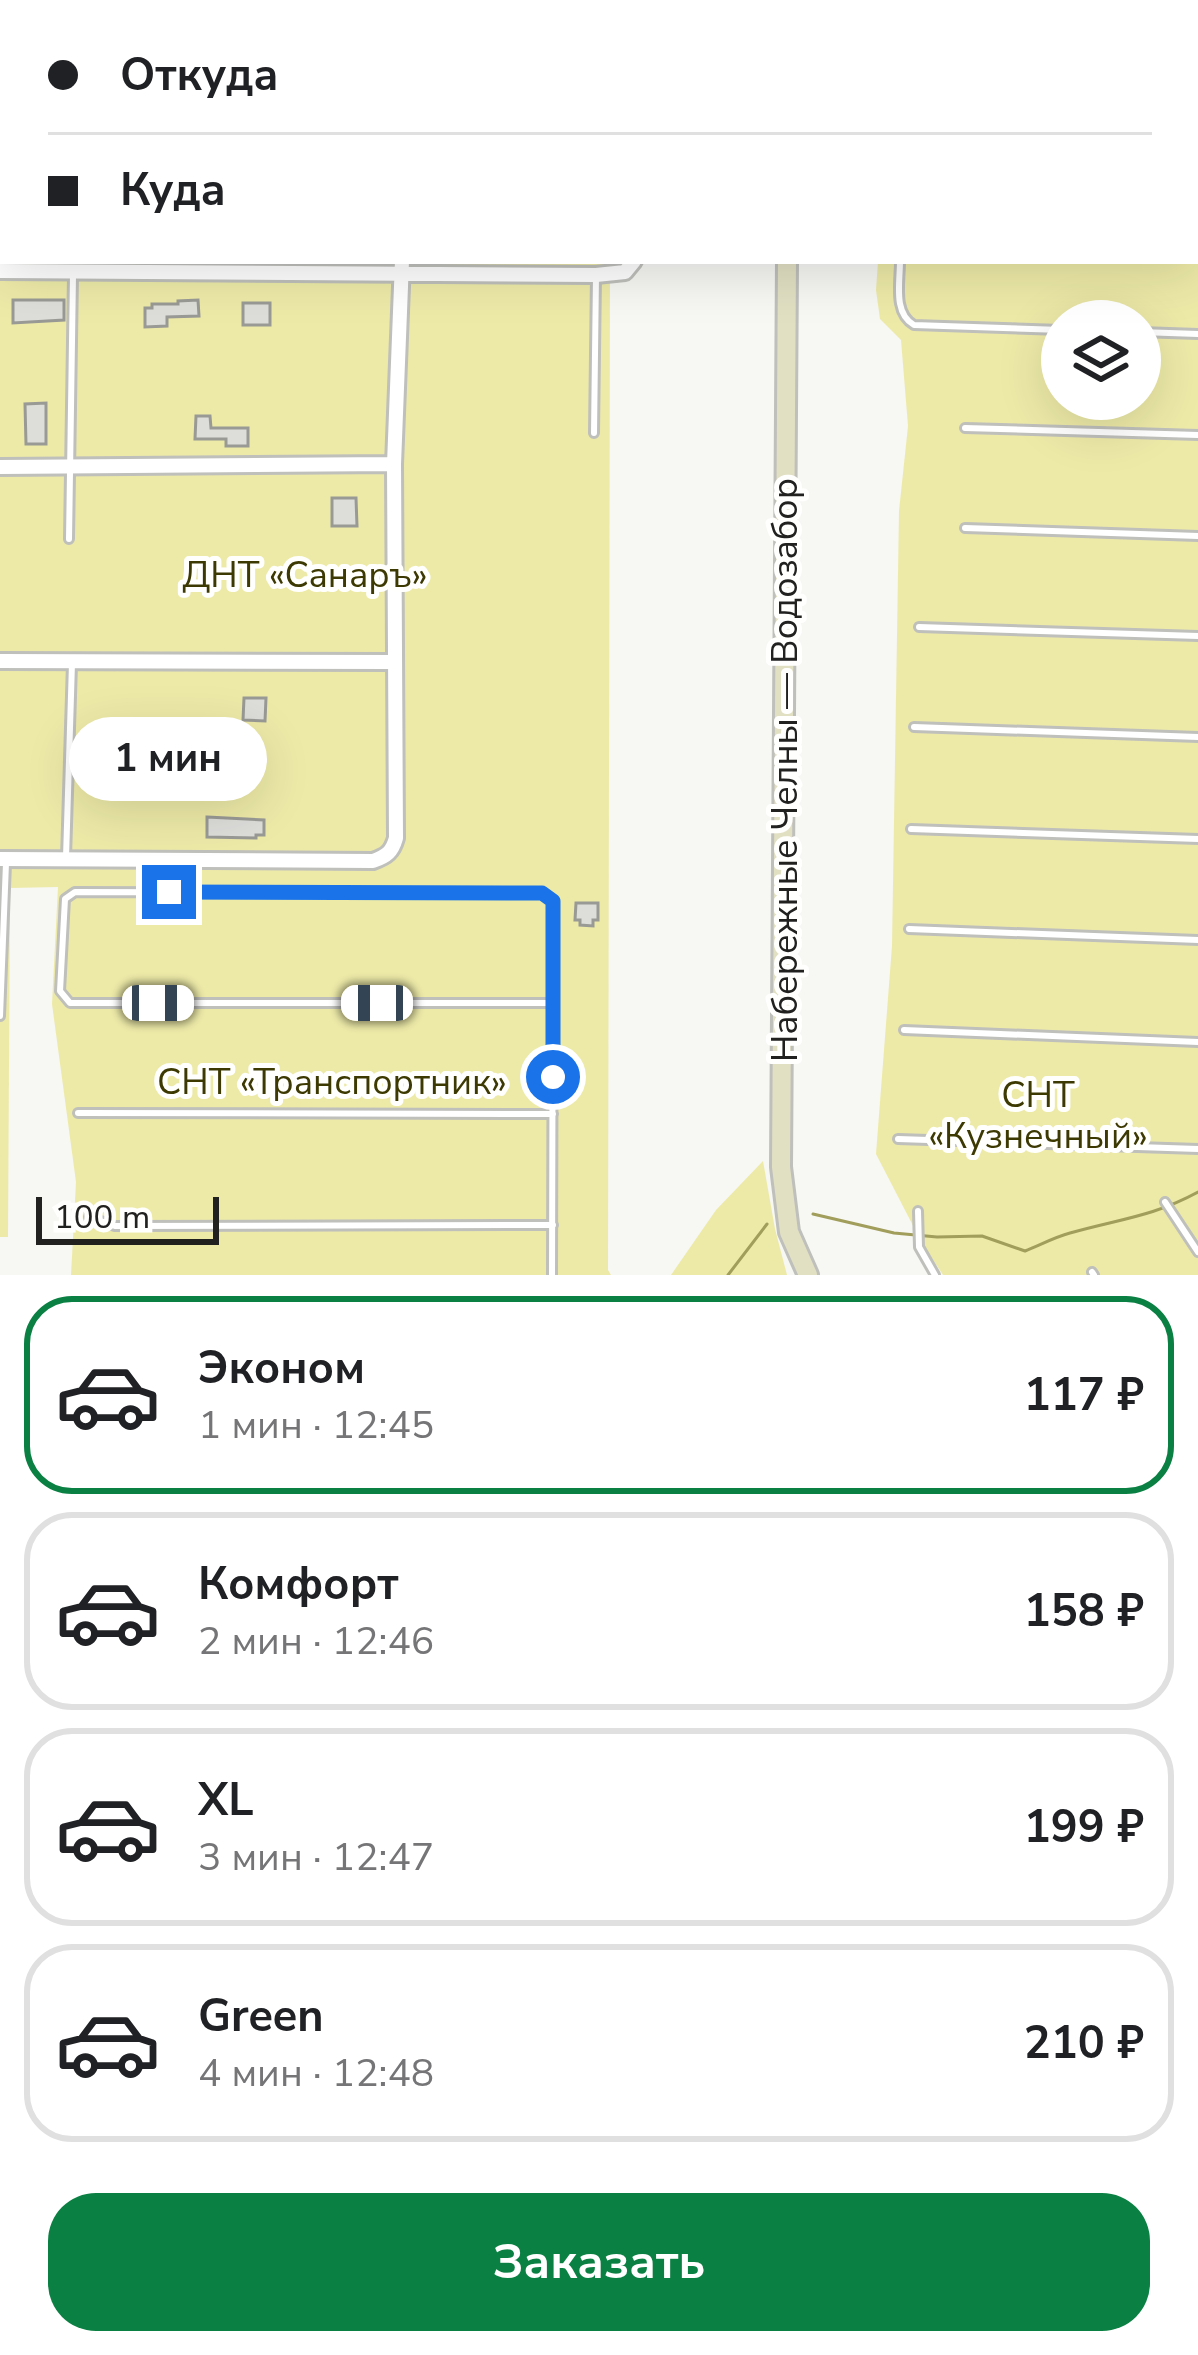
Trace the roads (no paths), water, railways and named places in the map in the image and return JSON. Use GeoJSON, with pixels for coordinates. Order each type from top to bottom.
{"type":"FeatureCollection","features":[{"type":"Feature","properties":{"kind":"main road","name":"Набережные Челны — Водозабор"},"geometry":{"type":"LineString","coordinates":[[787,264],[781,1167],[789,1232],[808,1275]]}},
{"type":"Feature","properties":{"kind":"street"},"geometry":{"type":"LineString","coordinates":[[0,272],[401,267],[596,275],[625,272],[632,264]]}},
{"type":"Feature","properties":{"kind":"street"},"geometry":{"type":"LineString","coordinates":[[3,859],[373,860],[392,850],[396,838],[394,464],[401,267]]}},
{"type":"Feature","properties":{"kind":"street"},"geometry":{"type":"LineString","coordinates":[[0,467],[394,464]]}},
{"type":"Feature","properties":{"kind":"street"},"geometry":{"type":"LineString","coordinates":[[0,661],[395,662]]}},
{"type":"Feature","properties":{"kind":"lane"},"geometry":{"type":"LineString","coordinates":[[900,264],[900,307],[904,320],[914,325],[1041,329]]}},
{"type":"Feature","properties":{"kind":"lane"},"geometry":{"type":"LineString","coordinates":[[69,539],[73,271]]}},
{"type":"Feature","properties":{"kind":"lane"},"geometry":{"type":"LineString","coordinates":[[594,433],[596,275]]}},
{"type":"Feature","properties":{"kind":"lane"},"geometry":{"type":"LineString","coordinates":[[1161,333],[1198,334]]}},
{"type":"Feature","properties":{"kind":"lane"},"geometry":{"type":"LineString","coordinates":[[965,428],[1198,435]]}},
{"type":"Feature","properties":{"kind":"lane"},"geometry":{"type":"LineString","coordinates":[[965,528],[1198,536]]}},
{"type":"Feature","properties":{"kind":"lane"},"geometry":{"type":"LineString","coordinates":[[920,627],[1198,636]]}},
{"type":"Feature","properties":{"kind":"lane"},"geometry":{"type":"LineString","coordinates":[[66,858],[72,660]]}},
{"type":"Feature","properties":{"kind":"lane"},"geometry":{"type":"LineString","coordinates":[[914,727],[1198,737]]}},
{"type":"Feature","properties":{"kind":"lane"},"geometry":{"type":"LineString","coordinates":[[911,829],[1198,839]]}},
{"type":"Feature","properties":{"kind":"lane"},"geometry":{"type":"LineString","coordinates":[[0,1016],[3,859]]}},
{"type":"Feature","properties":{"kind":"lane"},"geometry":{"type":"LineString","coordinates":[[552,1275],[553,1225],[553,1004],[553,901],[542,893],[75,892],[65,899],[60,991],[70,1003],[553,1004]]}},
{"type":"Feature","properties":{"kind":"lane"},"geometry":{"type":"LineString","coordinates":[[909,929],[1198,940]]}},
{"type":"Feature","properties":{"kind":"lane"},"geometry":{"type":"LineString","coordinates":[[904,1030],[1198,1042]]}},
{"type":"Feature","properties":{"kind":"lane"},"geometry":{"type":"LineString","coordinates":[[78,1113],[553,1114]]}},
{"type":"Feature","properties":{"kind":"lane"},"geometry":{"type":"LineString","coordinates":[[898,1139],[1198,1149]]}},
{"type":"Feature","properties":{"kind":"lane"},"geometry":{"type":"LineString","coordinates":[[1165,1202],[1198,1252]]}},
{"type":"Feature","properties":{"kind":"lane"},"geometry":{"type":"LineString","coordinates":[[918,1211],[919,1247],[934,1275]]}},
{"type":"Feature","properties":{"kind":"lane"},"geometry":{"type":"LineString","coordinates":[[89,1217],[115,1226],[553,1225]]}},
{"type":"Feature","properties":{"kind":"waterway"},"geometry":{"type":"LineString","coordinates":[[813,1214],[894,1233],[982,1236],[1025,1251],[1198,1192]]}},
{"type":"Feature","properties":{"kind":"waterway"},"geometry":{"type":"LineString","coordinates":[[728,1275],[767,1224]]}},
{"type":"Feature","properties":{"kind":"park label","name":"ДНТ «Санаръ»"},"geometry":{"type":"Point","coordinates":[305,574]}},
{"type":"Feature","properties":{"kind":"park label","name":"СНТ «Транспортник»"},"geometry":{"type":"Point","coordinates":[332,1081]}},
{"type":"Feature","properties":{"kind":"park label","name":"СНТ «Кузнечный»"},"geometry":{"type":"Point","coordinates":[1038,1114]}}]}
